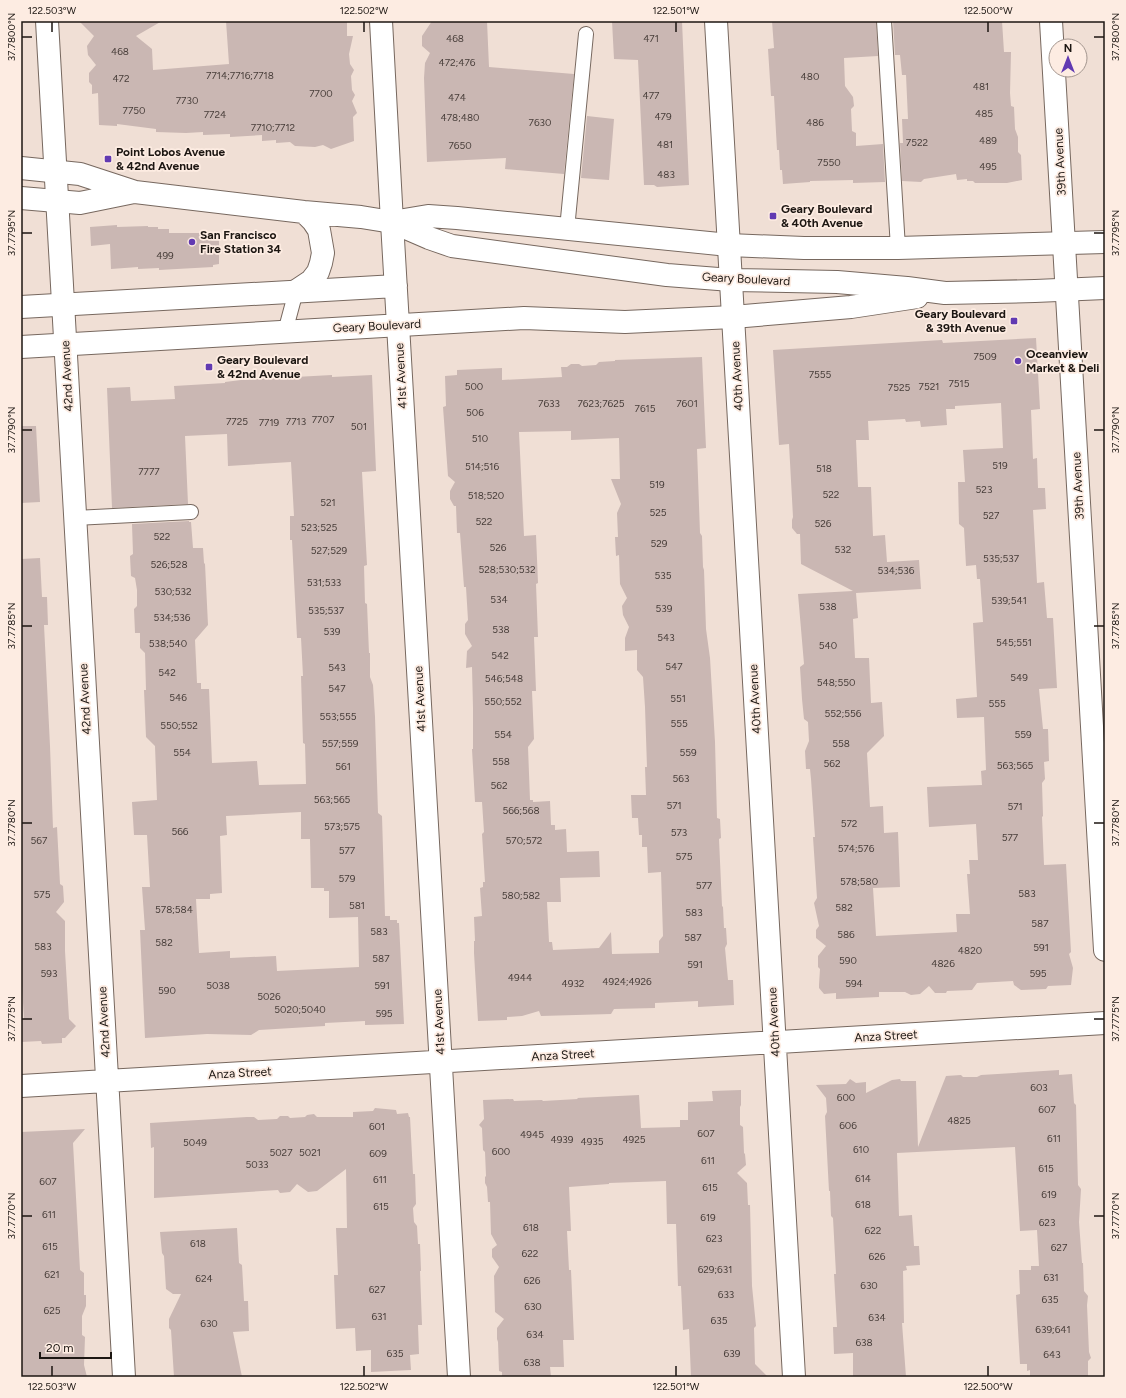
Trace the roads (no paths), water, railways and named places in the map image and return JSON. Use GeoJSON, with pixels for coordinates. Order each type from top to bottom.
{"type":"FeatureCollection","features":[{"type":"Feature","properties":{"kind":"street","name":"42nd Avenue"},"geometry":{"type":"LineString","coordinates":[[47,21],[124,1377]]}},
{"type":"Feature","properties":{"kind":"street","name":"41st Avenue"},"geometry":{"type":"LineString","coordinates":[[381,21],[459,1377]]}},
{"type":"Feature","properties":{"kind":"street","name":"40th Avenue"},"geometry":{"type":"LineString","coordinates":[[716,21],[794,1377]]}},
{"type":"Feature","properties":{"kind":"street","name":"39th Avenue"},"geometry":{"type":"LineString","coordinates":[[1051,21],[1105,950]]}},
{"type":"Feature","properties":{"kind":"street","name":"Geary Boulevard"},"geometry":{"type":"LineString","coordinates":[[21,168],[80,174],[136,192],[304,212],[361,217],[392,222],[452,246],[667,274],[731,280],[837,282],[946,293]]}},
{"type":"Feature","properties":{"kind":"street","name":"Geary Boulevard"},"geometry":{"type":"LineString","coordinates":[[21,198],[80,203],[136,192]]}},
{"type":"Feature","properties":{"kind":"street"},"geometry":{"type":"LineString","coordinates":[[296,291],[311,281],[318,272],[323,253],[319,230],[304,212]]}},
{"type":"Feature","properties":{"kind":"street","name":"Geary Boulevard"},"geometry":{"type":"LineString","coordinates":[[392,222],[428,216],[457,218],[729,246],[898,248],[1105,242]]}},
{"type":"Feature","properties":{"kind":"street"},"geometry":{"type":"LineString","coordinates":[[21,307],[396,286]]}},
{"type":"Feature","properties":{"kind":"street","name":"Geary Boulevard"},"geometry":{"type":"LineString","coordinates":[[21,347],[524,318],[626,322],[733,317],[851,307],[946,293],[1105,288]]}},
{"type":"Feature","properties":{"kind":"street","name":"Anza Street"},"geometry":{"type":"LineString","coordinates":[[21,1086],[1105,1023]]}},
{"type":"Feature","properties":{"kind":"lane"},"geometry":{"type":"LineString","coordinates":[[884,21],[898,248]]}},
{"type":"Feature","properties":{"kind":"lane"},"geometry":{"type":"LineString","coordinates":[[567,229],[586,34]]}},
{"type":"Feature","properties":{"kind":"lane"},"geometry":{"type":"LineString","coordinates":[[285,332],[296,291]]}},
{"type":"Feature","properties":{"kind":"lane"},"geometry":{"type":"LineString","coordinates":[[75,518],[191,512]]}},
{"type":"Feature","properties":{"kind":"place","name":"Point Lobos Avenue & 42nd Avenue"},"geometry":{"type":"Point","coordinates":[108,159]}},
{"type":"Feature","properties":{"kind":"place","name":"Geary Boulevard & 40th Avenue"},"geometry":{"type":"Point","coordinates":[773,216]}},
{"type":"Feature","properties":{"kind":"place","name":"San Francisco Fire Station 34"},"geometry":{"type":"Point","coordinates":[192,242]}},
{"type":"Feature","properties":{"kind":"place","name":"Geary Boulevard & 39th Avenue"},"geometry":{"type":"Point","coordinates":[1014,321]}},
{"type":"Feature","properties":{"kind":"place","name":"Oceanview Market & Deli"},"geometry":{"type":"Point","coordinates":[1018,361]}},
{"type":"Feature","properties":{"kind":"place","name":"Geary Boulevard & 42nd Avenue"},"geometry":{"type":"Point","coordinates":[209,367]}}]}
